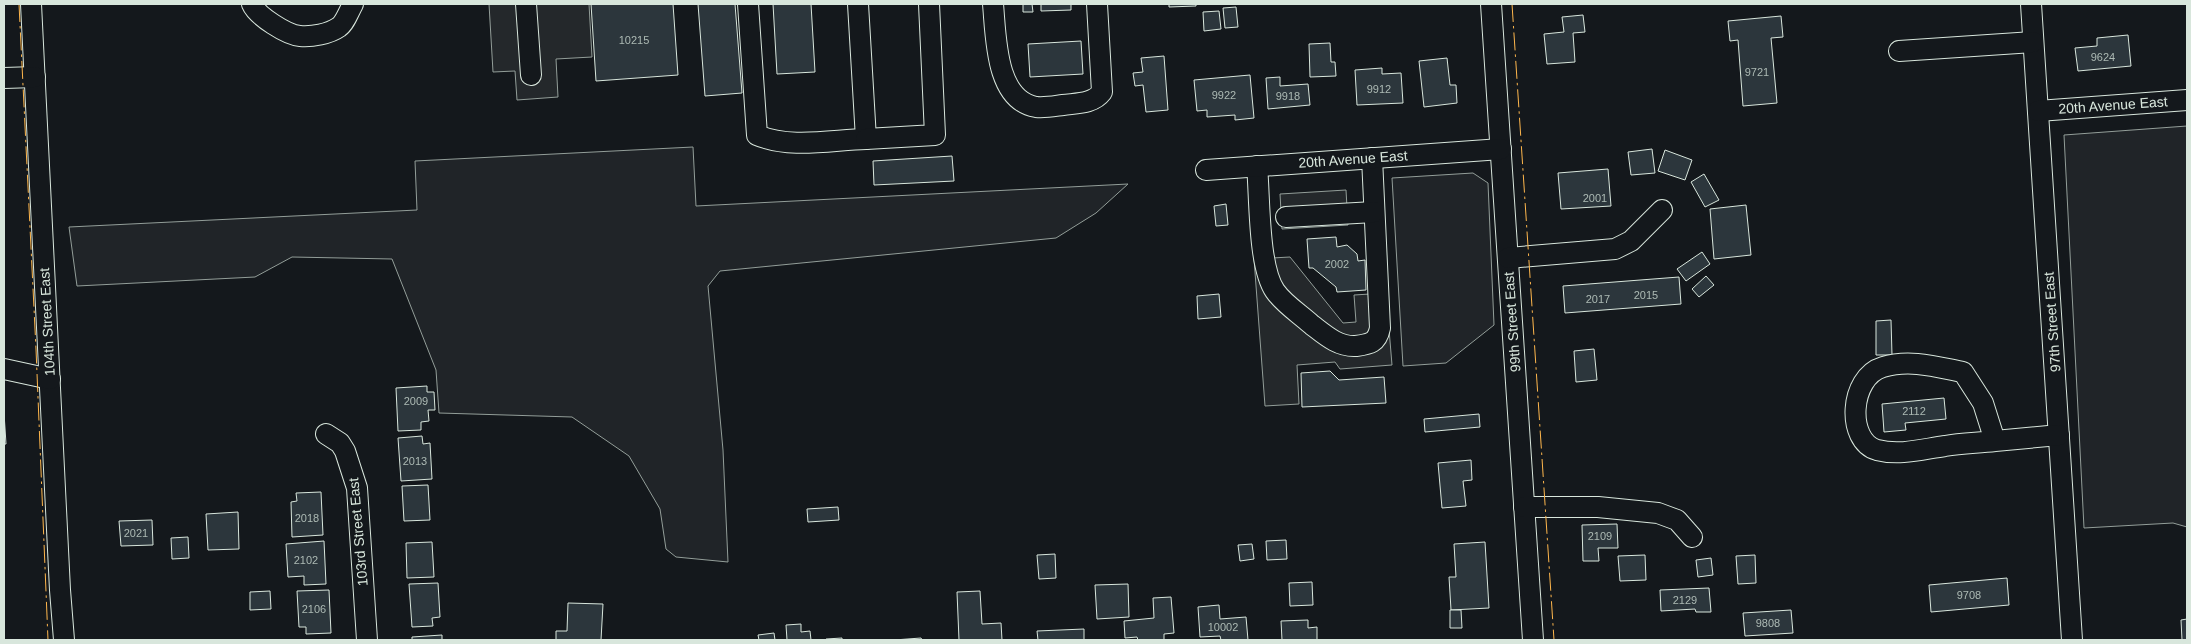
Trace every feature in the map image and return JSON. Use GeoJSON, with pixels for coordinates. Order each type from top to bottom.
{"type":"FeatureCollection","features":[{"type":"Feature","properties":{"kind":"street","name":"104th Street East"},"geometry":{"type":"LineString","coordinates":[[31,4],[64,640]]}},
{"type":"Feature","properties":{"kind":"street"},"geometry":{"type":"LineString","coordinates":[[252,4],[255,10],[279,27],[300,36],[324,34],[340,27],[352,4]]}},
{"type":"Feature","properties":{"kind":"street"},"geometry":{"type":"LineString","coordinates":[[526,4],[531,75]]}},
{"type":"Feature","properties":{"kind":"street"},"geometry":{"type":"LineString","coordinates":[[748,4],[757,135],[781,142],[935,135],[929,4]]}},
{"type":"Feature","properties":{"kind":"street"},"geometry":{"type":"LineString","coordinates":[[858,4],[866,139]]}},
{"type":"Feature","properties":{"kind":"street"},"geometry":{"type":"LineString","coordinates":[[993,4],[998,54],[1004,78],[1014,94],[1023,102],[1035,107],[1044,107],[1093,100],[1102,92],[1097,4]]}},
{"type":"Feature","properties":{"kind":"street","name":"99th Street East"},"geometry":{"type":"LineString","coordinates":[[1491,4],[1533,640]]}},
{"type":"Feature","properties":{"kind":"street","name":"97th Street East"},"geometry":{"type":"LineString","coordinates":[[2030,4],[2072,640]]}},
{"type":"Feature","properties":{"kind":"street"},"geometry":{"type":"LineString","coordinates":[[1899,51],[2033,42]]}},
{"type":"Feature","properties":{"kind":"street"},"geometry":{"type":"LineString","coordinates":[[4,78],[35,77]]}},
{"type":"Feature","properties":{"kind":"street","name":"20th Avenue East"},"geometry":{"type":"LineString","coordinates":[[2038,111],[2187,100]]}},
{"type":"Feature","properties":{"kind":"street","name":"20th Avenue East"},"geometry":{"type":"LineString","coordinates":[[1206,170],[1501,149]]}},
{"type":"Feature","properties":{"kind":"street"},"geometry":{"type":"LineString","coordinates":[[1257,166],[1264,257],[1270,281],[1283,300],[1325,335],[1345,345],[1370,344],[1378,338],[1380,328],[1372,158]]}},
{"type":"Feature","properties":{"kind":"street"},"geometry":{"type":"LineString","coordinates":[[1508,258],[1615,249],[1631,242],[1662,210]]}},
{"type":"Feature","properties":{"kind":"street"},"geometry":{"type":"LineString","coordinates":[[1286,217],[1374,212]]}},
{"type":"Feature","properties":{"kind":"street"},"geometry":{"type":"LineString","coordinates":[[1995,441],[1983,403],[1963,372],[1918,363],[1883,367],[1865,377],[1856,400],[1856,420],[1863,438],[1875,449],[1899,453],[2059,435]]}},
{"type":"Feature","properties":{"kind":"street"},"geometry":{"type":"LineString","coordinates":[[4,369],[50,378]]}},
{"type":"Feature","properties":{"kind":"street","name":"103rd Street East"},"geometry":{"type":"LineString","coordinates":[[326,434],[340,443],[345,451],[357,488],[367,640]]}},
{"type":"Feature","properties":{"kind":"street"},"geometry":{"type":"LineString","coordinates":[[1524,507],[1598,507],[1658,513],[1677,520],[1692,537]]}},
{"type":"Feature","properties":{"kind":"shaded area"},"geometry":{"type":"Polygon","coordinates":[[[489,4],[589,4],[592,57],[556,59],[558,97],[517,100],[515,71],[493,72],[489,4]]]}},
{"type":"Feature","properties":{"kind":"shaded area"},"geometry":{"type":"Polygon","coordinates":[[[2187,126],[2187,527],[2173,523],[2084,528],[2064,135],[2187,126]]]}},
{"type":"Feature","properties":{"kind":"shaded area"},"geometry":{"type":"Polygon","coordinates":[[[693,147],[696,206],[1128,184],[1096,213],[1056,238],[720,271],[708,286],[723,450],[728,562],[676,557],[666,549],[660,509],[629,456],[572,417],[439,413],[436,370],[392,259],[292,257],[255,277],[77,286],[69,227],[417,210],[415,161],[693,147]]]}},
{"type":"Feature","properties":{"kind":"shaded area"},"geometry":{"type":"Polygon","coordinates":[[[1473,173],[1488,183],[1494,325],[1446,363],[1403,366],[1392,178],[1473,173]]]}},
{"type":"Feature","properties":{"kind":"shaded area"},"geometry":{"type":"Polygon","coordinates":[[[1346,190],[1348,225],[1282,229],[1280,194],[1346,190]]]}},
{"type":"Feature","properties":{"kind":"shaded area"},"geometry":{"type":"Polygon","coordinates":[[[1290,257],[1343,323],[1356,322],[1354,295],[1386,293],[1392,365],[1340,369],[1335,362],[1297,365],[1299,404],[1265,406],[1254,259],[1290,257]]]}},
{"type":"Feature","properties":{"kind":"building"},"geometry":{"type":"Polygon","coordinates":[[[591,4],[673,4],[678,75],[596,81],[591,4]]]}},
{"type":"Feature","properties":{"kind":"building"},"geometry":{"type":"Polygon","coordinates":[[[698,4],[735,4],[742,93],[705,96],[698,4]]]}},
{"type":"Feature","properties":{"kind":"building"},"geometry":{"type":"Polygon","coordinates":[[[773,4],[811,4],[815,72],[777,74],[773,4]]]}},
{"type":"Feature","properties":{"kind":"building"},"geometry":{"type":"Polygon","coordinates":[[[1023,4],[1032,4],[1033,12],[1023,12],[1023,4]]]}},
{"type":"Feature","properties":{"kind":"building"},"geometry":{"type":"Polygon","coordinates":[[[1041,4],[1071,4],[1071,10],[1041,11],[1041,4]]]}},
{"type":"Feature","properties":{"kind":"building"},"geometry":{"type":"Polygon","coordinates":[[[1169,4],[1196,4],[1196,6],[1169,7],[1169,4]]]}},
{"type":"Feature","properties":{"kind":"building"},"geometry":{"type":"Polygon","coordinates":[[[1236,7],[1238,27],[1225,28],[1223,8],[1236,7]]]}},
{"type":"Feature","properties":{"kind":"building"},"geometry":{"type":"Polygon","coordinates":[[[1219,11],[1221,29],[1204,31],[1203,12],[1219,11]]]}},
{"type":"Feature","properties":{"kind":"building"},"geometry":{"type":"Polygon","coordinates":[[[1583,15],[1585,32],[1573,33],[1575,62],[1547,64],[1544,34],[1564,32],[1562,17],[1583,15]]]}},
{"type":"Feature","properties":{"kind":"building"},"geometry":{"type":"Polygon","coordinates":[[[1781,16],[1783,37],[1771,38],[1777,103],[1743,106],[1738,40],[1730,41],[1728,21],[1781,16]]]}},
{"type":"Feature","properties":{"kind":"building"},"geometry":{"type":"Polygon","coordinates":[[[2128,35],[2131,66],[2078,71],[2075,48],[2097,46],[2097,38],[2128,35]]]}},
{"type":"Feature","properties":{"kind":"building"},"geometry":{"type":"Polygon","coordinates":[[[1081,41],[1083,74],[1030,77],[1028,44],[1081,41]]]}},
{"type":"Feature","properties":{"kind":"building"},"geometry":{"type":"Polygon","coordinates":[[[1330,43],[1331,62],[1335,62],[1336,76],[1310,77],[1309,44],[1330,43]]]}},
{"type":"Feature","properties":{"kind":"building"},"geometry":{"type":"Polygon","coordinates":[[[1164,56],[1168,110],[1146,112],[1143,85],[1135,86],[1133,73],[1143,72],[1141,58],[1164,56]]]}},
{"type":"Feature","properties":{"kind":"building"},"geometry":{"type":"Polygon","coordinates":[[[1447,58],[1450,85],[1456,85],[1457,103],[1424,107],[1419,61],[1447,58]]]}},
{"type":"Feature","properties":{"kind":"building"},"geometry":{"type":"Polygon","coordinates":[[[1382,68],[1382,74],[1401,73],[1403,103],[1357,105],[1355,70],[1382,68]]]}},
{"type":"Feature","properties":{"kind":"building"},"geometry":{"type":"Polygon","coordinates":[[[1250,75],[1254,118],[1235,120],[1235,115],[1207,117],[1207,110],[1197,111],[1194,80],[1250,75]]]}},
{"type":"Feature","properties":{"kind":"building"},"geometry":{"type":"Polygon","coordinates":[[[1280,77],[1280,86],[1308,84],[1310,105],[1268,109],[1266,78],[1280,77]]]}},
{"type":"Feature","properties":{"kind":"building"},"geometry":{"type":"Polygon","coordinates":[[[1652,149],[1655,173],[1631,175],[1628,152],[1652,149]]]}},
{"type":"Feature","properties":{"kind":"building"},"geometry":{"type":"Polygon","coordinates":[[[1665,150],[1692,160],[1685,180],[1658,171],[1665,150]]]}},
{"type":"Feature","properties":{"kind":"building"},"geometry":{"type":"Polygon","coordinates":[[[952,156],[954,181],[874,185],[873,161],[952,156]]]}},
{"type":"Feature","properties":{"kind":"building"},"geometry":{"type":"Polygon","coordinates":[[[1608,169],[1611,206],[1561,209],[1558,173],[1608,169]]]}},
{"type":"Feature","properties":{"kind":"building"},"geometry":{"type":"Polygon","coordinates":[[[1704,174],[1719,200],[1705,207],[1691,182],[1704,174]]]}},
{"type":"Feature","properties":{"kind":"building"},"geometry":{"type":"Polygon","coordinates":[[[1226,204],[1228,225],[1216,226],[1214,206],[1226,204]]]}},
{"type":"Feature","properties":{"kind":"building"},"geometry":{"type":"Polygon","coordinates":[[[1746,205],[1751,255],[1714,259],[1710,209],[1746,205]]]}},
{"type":"Feature","properties":{"kind":"building"},"geometry":{"type":"Polygon","coordinates":[[[1336,237],[1337,247],[1347,245],[1357,254],[1358,261],[1365,260],[1366,290],[1337,292],[1336,287],[1313,268],[1309,268],[1307,239],[1336,237]]]}},
{"type":"Feature","properties":{"kind":"building"},"geometry":{"type":"Polygon","coordinates":[[[1702,252],[1710,264],[1686,281],[1677,269],[1702,252]]]}},
{"type":"Feature","properties":{"kind":"building"},"geometry":{"type":"Polygon","coordinates":[[[1706,276],[1714,285],[1699,297],[1692,289],[1706,276]]]}},
{"type":"Feature","properties":{"kind":"building"},"geometry":{"type":"Polygon","coordinates":[[[1679,277],[1681,304],[1565,313],[1563,286],[1679,277]]]}},
{"type":"Feature","properties":{"kind":"building"},"geometry":{"type":"Polygon","coordinates":[[[1219,294],[1221,317],[1198,319],[1197,296],[1219,294]]]}},
{"type":"Feature","properties":{"kind":"building"},"geometry":{"type":"Polygon","coordinates":[[[1891,320],[1892,355],[1876,355],[1876,321],[1891,320]]]}},
{"type":"Feature","properties":{"kind":"building"},"geometry":{"type":"Polygon","coordinates":[[[1594,349],[1597,380],[1576,382],[1574,351],[1594,349]]]}},
{"type":"Feature","properties":{"kind":"building"},"geometry":{"type":"Polygon","coordinates":[[[1330,371],[1339,380],[1384,377],[1386,403],[1302,407],[1301,373],[1330,371]]]}},
{"type":"Feature","properties":{"kind":"building"},"geometry":{"type":"Polygon","coordinates":[[[427,386],[427,392],[434,392],[435,410],[428,410],[429,421],[421,422],[421,430],[398,431],[396,388],[427,386]]]}},
{"type":"Feature","properties":{"kind":"building"},"geometry":{"type":"Polygon","coordinates":[[[1944,398],[1946,419],[1905,423],[1906,430],[1884,432],[1882,404],[1944,398]]]}},
{"type":"Feature","properties":{"kind":"building"},"geometry":{"type":"Polygon","coordinates":[[[4,413],[6,444],[4,444],[4,413]]]}},
{"type":"Feature","properties":{"kind":"building"},"geometry":{"type":"Polygon","coordinates":[[[1479,414],[1480,427],[1425,432],[1424,419],[1479,414]]]}},
{"type":"Feature","properties":{"kind":"building"},"geometry":{"type":"Polygon","coordinates":[[[422,436],[423,444],[430,443],[432,479],[401,481],[398,438],[422,436]]]}},
{"type":"Feature","properties":{"kind":"building"},"geometry":{"type":"Polygon","coordinates":[[[1471,460],[1472,480],[1463,481],[1466,506],[1442,508],[1438,463],[1471,460]]]}},
{"type":"Feature","properties":{"kind":"building"},"geometry":{"type":"Polygon","coordinates":[[[428,485],[430,520],[404,521],[402,486],[428,485]]]}},
{"type":"Feature","properties":{"kind":"building"},"geometry":{"type":"Polygon","coordinates":[[[321,492],[323,535],[292,537],[291,502],[297,501],[296,493],[321,492]]]}},
{"type":"Feature","properties":{"kind":"building"},"geometry":{"type":"Polygon","coordinates":[[[838,507],[839,520],[808,522],[807,509],[838,507]]]}},
{"type":"Feature","properties":{"kind":"building"},"geometry":{"type":"Polygon","coordinates":[[[238,512],[239,549],[208,550],[206,514],[238,512]]]}},
{"type":"Feature","properties":{"kind":"building"},"geometry":{"type":"Polygon","coordinates":[[[152,520],[153,545],[121,546],[119,521],[152,520]]]}},
{"type":"Feature","properties":{"kind":"building"},"geometry":{"type":"Polygon","coordinates":[[[1617,524],[1618,548],[1598,548],[1599,561],[1583,561],[1582,525],[1617,524]]]}},
{"type":"Feature","properties":{"kind":"building"},"geometry":{"type":"Polygon","coordinates":[[[188,537],[189,558],[172,559],[171,538],[188,537]]]}},
{"type":"Feature","properties":{"kind":"building"},"geometry":{"type":"Polygon","coordinates":[[[1286,540],[1287,559],[1267,560],[1266,541],[1286,540]]]}},
{"type":"Feature","properties":{"kind":"building"},"geometry":{"type":"Polygon","coordinates":[[[324,541],[326,584],[304,585],[304,576],[288,577],[286,544],[324,541]]]}},
{"type":"Feature","properties":{"kind":"building"},"geometry":{"type":"Polygon","coordinates":[[[432,542],[434,577],[407,578],[406,543],[432,542]]]}},
{"type":"Feature","properties":{"kind":"building"},"geometry":{"type":"Polygon","coordinates":[[[1485,542],[1489,608],[1451,610],[1449,577],[1456,577],[1454,544],[1485,542]]]}},
{"type":"Feature","properties":{"kind":"building"},"geometry":{"type":"Polygon","coordinates":[[[1252,544],[1254,559],[1240,561],[1238,545],[1252,544]]]}},
{"type":"Feature","properties":{"kind":"building"},"geometry":{"type":"Polygon","coordinates":[[[1055,554],[1056,578],[1039,579],[1037,555],[1055,554]]]}},
{"type":"Feature","properties":{"kind":"building"},"geometry":{"type":"Polygon","coordinates":[[[1645,555],[1646,580],[1620,581],[1618,556],[1645,555]]]}},
{"type":"Feature","properties":{"kind":"building"},"geometry":{"type":"Polygon","coordinates":[[[1755,555],[1756,583],[1738,584],[1736,556],[1755,555]]]}},
{"type":"Feature","properties":{"kind":"building"},"geometry":{"type":"Polygon","coordinates":[[[1711,558],[1713,575],[1698,577],[1696,560],[1711,558]]]}},
{"type":"Feature","properties":{"kind":"building"},"geometry":{"type":"Polygon","coordinates":[[[2007,578],[2009,605],[1931,612],[1929,585],[2007,578]]]}},
{"type":"Feature","properties":{"kind":"building"},"geometry":{"type":"Polygon","coordinates":[[[1312,582],[1313,605],[1290,606],[1289,583],[1312,582]]]}},
{"type":"Feature","properties":{"kind":"building"},"geometry":{"type":"Polygon","coordinates":[[[438,583],[440,617],[432,618],[433,626],[412,627],[409,584],[438,583]]]}},
{"type":"Feature","properties":{"kind":"building"},"geometry":{"type":"Polygon","coordinates":[[[1128,584],[1129,617],[1097,619],[1095,585],[1128,584]]]}},
{"type":"Feature","properties":{"kind":"building"},"geometry":{"type":"Polygon","coordinates":[[[1709,588],[1711,612],[1696,612],[1695,609],[1661,611],[1660,590],[1709,588]]]}},
{"type":"Feature","properties":{"kind":"building"},"geometry":{"type":"Polygon","coordinates":[[[329,590],[331,633],[306,634],[306,627],[299,627],[297,591],[329,590]]]}},
{"type":"Feature","properties":{"kind":"building"},"geometry":{"type":"Polygon","coordinates":[[[270,591],[271,609],[250,610],[250,592],[270,591]]]}},
{"type":"Feature","properties":{"kind":"building"},"geometry":{"type":"Polygon","coordinates":[[[980,591],[982,624],[1001,623],[1002,640],[959,640],[957,592],[980,591]]]}},
{"type":"Feature","properties":{"kind":"building"},"geometry":{"type":"Polygon","coordinates":[[[1171,597],[1174,633],[1164,634],[1164,640],[1138,640],[1137,637],[1125,638],[1124,621],[1154,618],[1153,598],[1171,597]]]}},
{"type":"Feature","properties":{"kind":"building"},"geometry":{"type":"Polygon","coordinates":[[[568,603],[603,604],[601,640],[556,640],[556,631],[567,631],[568,603]]]}},
{"type":"Feature","properties":{"kind":"building"},"geometry":{"type":"Polygon","coordinates":[[[1219,605],[1220,619],[1246,617],[1248,640],[1221,640],[1220,636],[1200,637],[1198,607],[1219,605]]]}},
{"type":"Feature","properties":{"kind":"building"},"geometry":{"type":"Polygon","coordinates":[[[1450,610],[1461,610],[1462,628],[1450,628],[1450,610]]]}},
{"type":"Feature","properties":{"kind":"building"},"geometry":{"type":"Polygon","coordinates":[[[1791,610],[1793,633],[1745,636],[1743,613],[1791,610]]]}},
{"type":"Feature","properties":{"kind":"building"},"geometry":{"type":"Polygon","coordinates":[[[2187,619],[2187,640],[2182,640],[2181,620],[2187,619]]]}},
{"type":"Feature","properties":{"kind":"building"},"geometry":{"type":"Polygon","coordinates":[[[1308,620],[1308,628],[1317,627],[1317,640],[1282,640],[1281,621],[1308,620]]]}},
{"type":"Feature","properties":{"kind":"building"},"geometry":{"type":"Polygon","coordinates":[[[801,624],[801,632],[810,631],[811,640],[787,640],[786,625],[801,624]]]}},
{"type":"Feature","properties":{"kind":"building"},"geometry":{"type":"Polygon","coordinates":[[[1084,629],[1084,640],[1038,640],[1037,631],[1084,629]]]}},
{"type":"Feature","properties":{"kind":"building"},"geometry":{"type":"Polygon","coordinates":[[[774,633],[775,640],[759,640],[758,635],[774,633]]]}},
{"type":"Feature","properties":{"kind":"building"},"geometry":{"type":"Polygon","coordinates":[[[442,635],[442,640],[412,640],[412,637],[442,635]]]}},
{"type":"Feature","properties":{"kind":"building"},"geometry":{"type":"Polygon","coordinates":[[[842,638],[842,640],[826,640],[826,639],[842,638]]]}},
{"type":"Feature","properties":{"kind":"building"},"geometry":{"type":"Polygon","coordinates":[[[921,638],[922,640],[894,640],[921,638]]]}},
{"type":"Feature","properties":{"kind":"power"},"geometry":{"type":"LineString","coordinates":[[19,4],[48,640]]}},
{"type":"Feature","properties":{"kind":"power"},"geometry":{"type":"LineString","coordinates":[[1512,4],[1554,640]]}}]}
